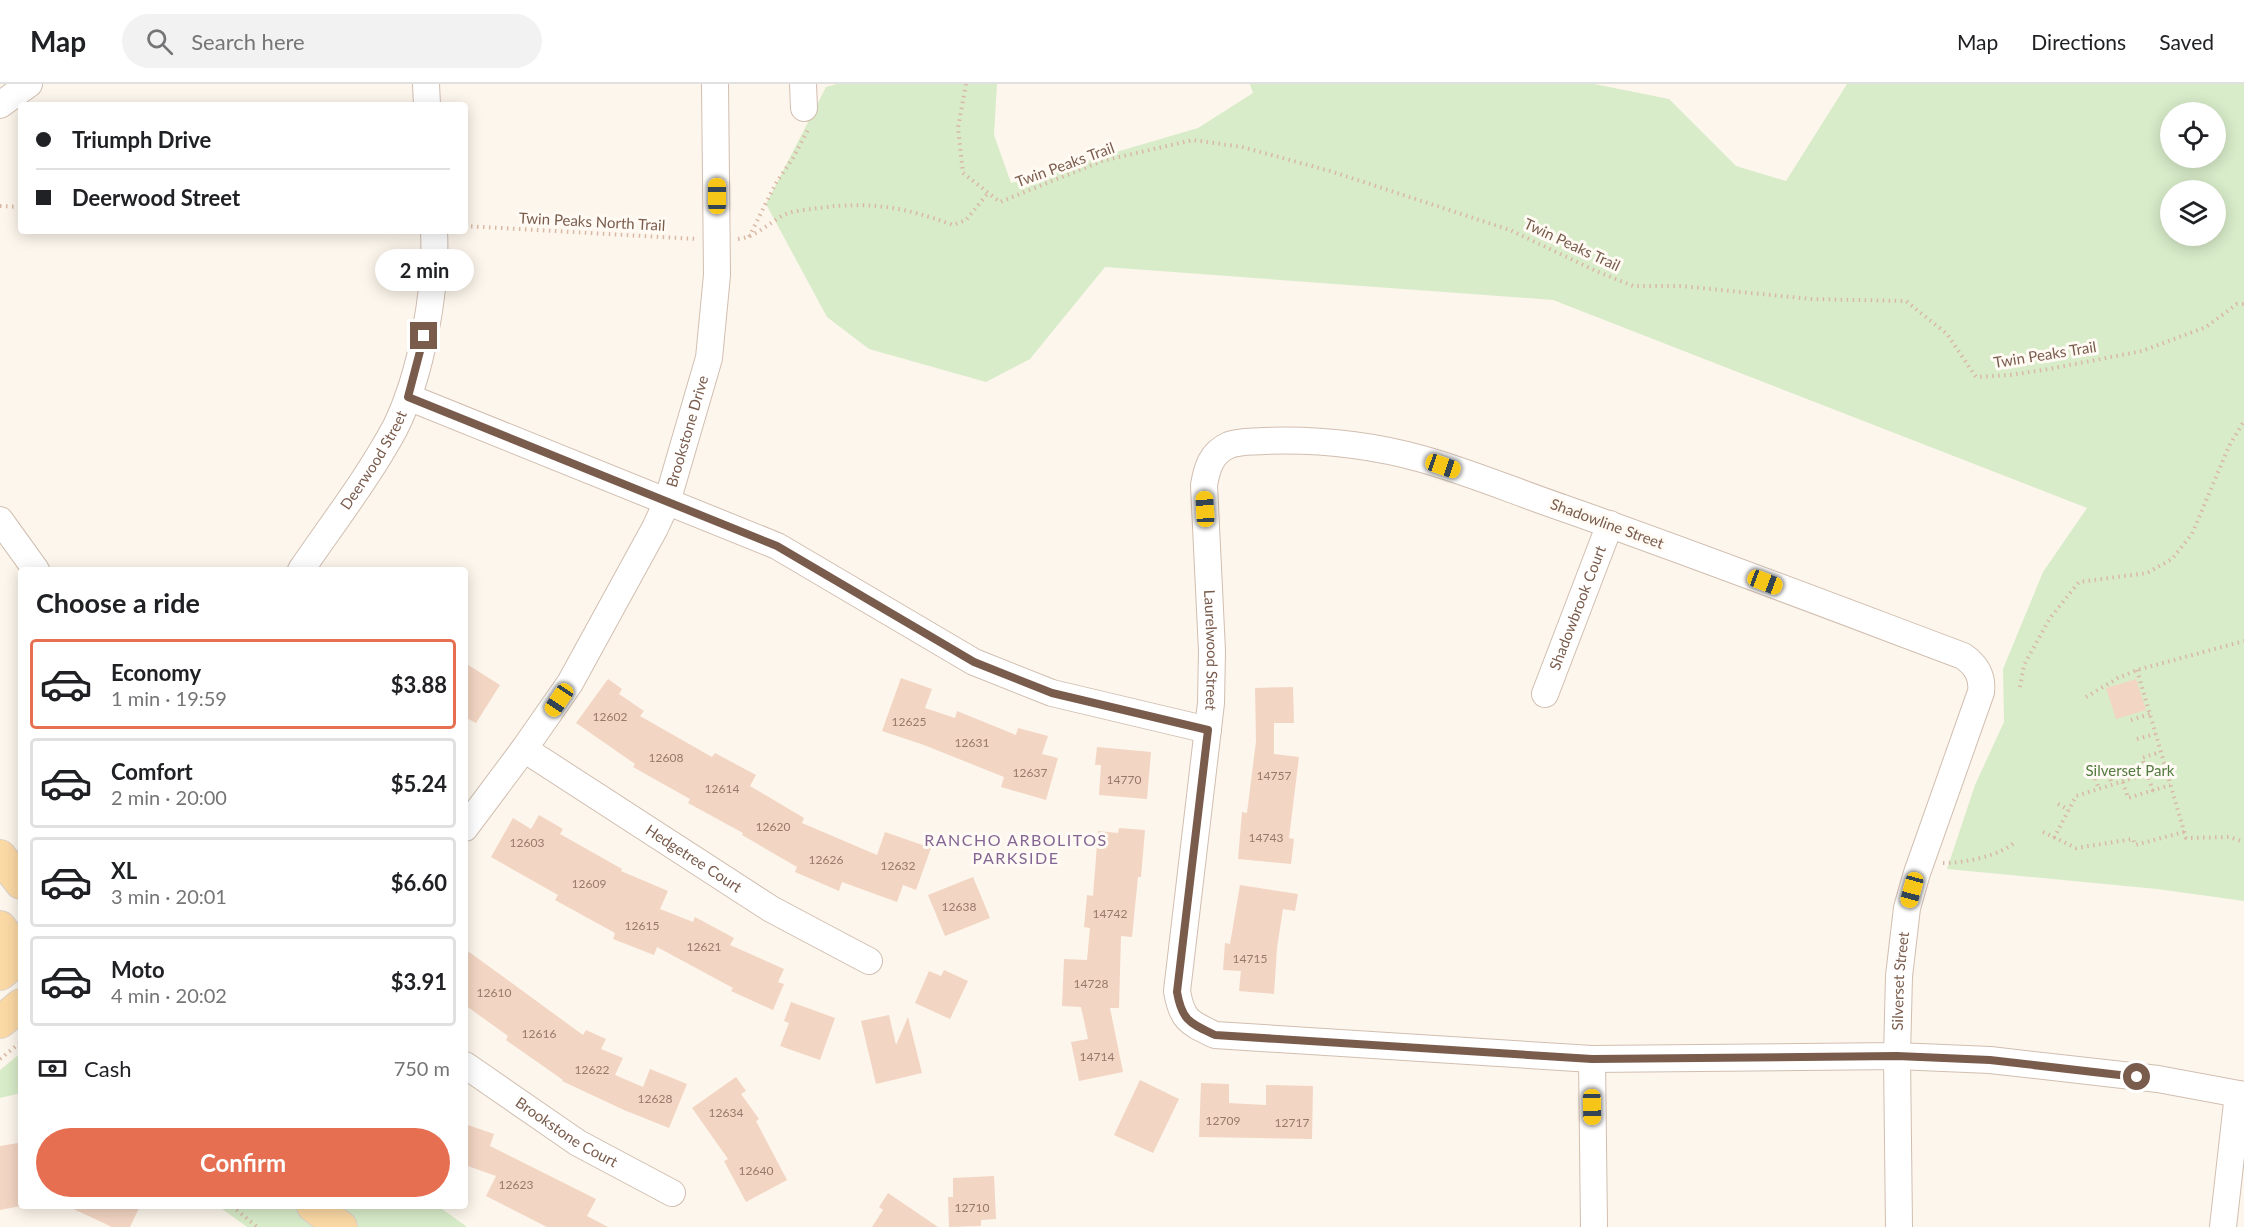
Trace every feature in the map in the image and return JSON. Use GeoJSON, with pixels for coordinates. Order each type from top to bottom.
{"type":"FeatureCollection","features":[{"type":"Feature","properties":{"kind":"main road"},"geometry":{"type":"LineString","coordinates":[[0,856],[18,879]]}},
{"type":"Feature","properties":{"kind":"main road"},"geometry":{"type":"LineString","coordinates":[[0,927],[18,952]]}},
{"type":"Feature","properties":{"kind":"main road"},"geometry":{"type":"LineString","coordinates":[[0,974],[18,959]]}},
{"type":"Feature","properties":{"kind":"main road"},"geometry":{"type":"LineString","coordinates":[[0,1022],[18,1007]]}},
{"type":"Feature","properties":{"kind":"main road"},"geometry":{"type":"LineString","coordinates":[[317,1209],[341,1227]]}},
{"type":"Feature","properties":{"kind":"street"},"geometry":{"type":"LineString","coordinates":[[0,105],[29,84]]}},
{"type":"Feature","properties":{"kind":"street"},"geometry":{"type":"LineString","coordinates":[[426,84],[427,102]]}},
{"type":"Feature","properties":{"kind":"street","name":"Brookstone Drive"},"geometry":{"type":"LineString","coordinates":[[468,824],[570,683],[667,502],[709,358],[717,275],[716,84]]}},
{"type":"Feature","properties":{"kind":"street","name":"Deerwood Street"},"geometry":{"type":"LineString","coordinates":[[303,567],[381,453],[408,397],[429,315],[435,254],[434,234]]}},
{"type":"Feature","properties":{"kind":"street"},"geometry":{"type":"LineString","coordinates":[[408,397],[777,546],[974,662],[1052,693],[1208,730]]}},
{"type":"Feature","properties":{"kind":"street","name":"Shadowline Street"},"geometry":{"type":"LineString","coordinates":[[1215,454],[1226,446],[1238,442],[1327,442],[1422,459],[1610,525],[1963,656],[1973,664],[1981,677]]}},
{"type":"Feature","properties":{"kind":"street","name":"Laurelwood Street"},"geometry":{"type":"LineString","coordinates":[[1215,454],[1207,468],[1204,485],[1212,651],[1211,703],[1177,992],[1179,1005],[1190,1023],[1215,1035],[1592,1059]]}},
{"type":"Feature","properties":{"kind":"street"},"geometry":{"type":"LineString","coordinates":[[0,520],[34,567]]}},
{"type":"Feature","properties":{"kind":"street","name":"Shadowbrook Court"},"geometry":{"type":"LineString","coordinates":[[1545,694],[1610,525]]}},
{"type":"Feature","properties":{"kind":"street","name":"Silverset Street"},"geometry":{"type":"LineString","coordinates":[[1899,1227],[1897,1056],[1902,941],[1907,908],[1922,858],[1977,705],[1981,692],[1981,677]]}},
{"type":"Feature","properties":{"kind":"street","name":"Hedgetree Court"},"geometry":{"type":"LineString","coordinates":[[524,749],[771,909],[869,961]]}},
{"type":"Feature","properties":{"kind":"street"},"geometry":{"type":"LineString","coordinates":[[1594,1227],[1592,1059],[1897,1056],[1990,1060],[2158,1079],[2241,1094],[2223,1227]]}},
{"type":"Feature","properties":{"kind":"street","name":"Brookstone Court"},"geometry":{"type":"LineString","coordinates":[[468,1067],[579,1143],[672,1193]]}},
{"type":"Feature","properties":{"kind":"path","name":"Twin Peaks Trail"},"geometry":{"type":"LineString","coordinates":[[966,84],[958,128],[963,173],[1000,202],[1102,161],[1194,140],[1242,147],[1330,171],[1510,230],[1633,286],[1681,286],[1811,299],[1906,301],[1947,334],[1976,376],[2010,375],[2142,351],[2206,327],[2237,304],[2244,304]]}},
{"type":"Feature","properties":{"kind":"path"},"geometry":{"type":"LineString","coordinates":[[804,96],[814,116],[793,158],[776,183],[749,238],[787,213],[856,205],[915,212],[952,225],[966,220],[988,192]]}},
{"type":"Feature","properties":{"kind":"path"},"geometry":{"type":"LineString","coordinates":[[0,206],[18,207]]}},
{"type":"Feature","properties":{"kind":"path","name":"Twin Peaks North Trail"},"geometry":{"type":"LineString","coordinates":[[468,226],[717,241]]}},
{"type":"Feature","properties":{"kind":"path"},"geometry":{"type":"LineString","coordinates":[[2020,687],[2024,665],[2029,655],[2050,618],[2079,582],[2148,573],[2172,559],[2192,534],[2229,446],[2244,421]]}},
{"type":"Feature","properties":{"kind":"path"},"geometry":{"type":"LineString","coordinates":[[2086,697],[2137,669],[2244,641]]}},
{"type":"Feature","properties":{"kind":"path"},"geometry":{"type":"LineString","coordinates":[[2137,669],[2186,838],[2230,837],[2244,842]]}},
{"type":"Feature","properties":{"kind":"path"},"geometry":{"type":"LineString","coordinates":[[2132,720],[2150,714]]}},
{"type":"Feature","properties":{"kind":"path"},"geometry":{"type":"LineString","coordinates":[[2137,740],[2155,734]]}},
{"type":"Feature","properties":{"kind":"path"},"geometry":{"type":"LineString","coordinates":[[2153,791],[2142,758],[2160,752]]}},
{"type":"Feature","properties":{"kind":"path"},"geometry":{"type":"LineString","coordinates":[[2107,768],[2112,785]]}},
{"type":"Feature","properties":{"kind":"path"},"geometry":{"type":"LineString","coordinates":[[2054,838],[2076,796],[2165,768]]}},
{"type":"Feature","properties":{"kind":"path"},"geometry":{"type":"LineString","coordinates":[[2093,773],[2099,789]]}},
{"type":"Feature","properties":{"kind":"path"},"geometry":{"type":"LineString","coordinates":[[2123,782],[2128,798],[2170,785]]}},
{"type":"Feature","properties":{"kind":"path"},"geometry":{"type":"LineString","coordinates":[[2058,804],[2069,810]]}},
{"type":"Feature","properties":{"kind":"path"},"geometry":{"type":"LineString","coordinates":[[2043,832],[2076,848],[2133,839],[2135,846],[2184,832]]}},
{"type":"Feature","properties":{"kind":"path"},"geometry":{"type":"LineString","coordinates":[[1922,858],[1944,863],[1961,863],[2012,845],[2016,841]]}},
{"type":"Feature","properties":{"kind":"path"},"geometry":{"type":"LineString","coordinates":[[0,1059],[18,1044]]}},
{"type":"Feature","properties":{"kind":"path"},"geometry":{"type":"LineString","coordinates":[[236,1209],[257,1227]]}},
{"type":"Feature","properties":{"kind":"green space","name":"Silverset Park"},"geometry":{"type":"Polygon","coordinates":[[[837,84],[997,84],[994,135],[1011,183],[1198,128],[1253,93],[1250,84],[1594,84],[1669,99],[1736,166],[1786,181],[1847,84],[2244,84],[2244,901],[2157,889],[1947,869],[1975,785],[2004,722],[2003,669],[2043,572],[2087,508],[1553,300],[1105,267],[1030,359],[986,382],[869,349],[827,317],[766,204],[826,87],[837,84]]]}},
{"type":"Feature","properties":{"kind":"green space"},"geometry":{"type":"Polygon","coordinates":[[[18,1055],[18,1094],[0,1098],[0,1070],[18,1055]]]}},
{"type":"Feature","properties":{"kind":"green space"},"geometry":{"type":"Polygon","coordinates":[[[222,1209],[442,1209],[467,1227],[247,1227],[222,1209]]]}},
{"type":"Feature","properties":{"kind":"building"},"geometry":{"type":"Polygon","coordinates":[[[468,665],[500,685],[476,723],[468,719],[468,665]]]}},
{"type":"Feature","properties":{"kind":"building"},"geometry":{"type":"Polygon","coordinates":[[[901,678],[932,689],[925,708],[955,718],[957,711],[1016,735],[1018,728],[1048,736],[1042,754],[1058,758],[1046,800],[1001,787],[1004,777],[882,731],[901,678]]]}},
{"type":"Feature","properties":{"kind":"building"},"geometry":{"type":"Polygon","coordinates":[[[608,679],[622,689],[619,694],[644,711],[640,716],[712,757],[715,753],[756,775],[750,786],[804,818],[802,823],[877,855],[885,832],[931,848],[916,890],[903,885],[897,902],[842,882],[839,891],[795,872],[797,867],[742,835],[743,833],[688,803],[690,799],[633,767],[635,764],[576,723],[608,679]]]}},
{"type":"Feature","properties":{"kind":"building"},"geometry":{"type":"Polygon","coordinates":[[[2136,679],[2146,710],[2116,719],[2106,688],[2136,679]]]}},
{"type":"Feature","properties":{"kind":"building"},"geometry":{"type":"Polygon","coordinates":[[[1293,687],[1294,723],[1274,723],[1274,754],[1299,757],[1289,838],[1294,839],[1291,864],[1238,859],[1242,812],[1247,813],[1256,741],[1255,688],[1293,687]]]}},
{"type":"Feature","properties":{"kind":"building"},"geometry":{"type":"Polygon","coordinates":[[[1097,747],[1151,752],[1147,799],[1099,795],[1101,765],[1095,765],[1097,747]]]}},
{"type":"Feature","properties":{"kind":"building"},"geometry":{"type":"Polygon","coordinates":[[[539,815],[563,829],[560,834],[622,869],[621,871],[668,891],[660,909],[693,922],[695,917],[734,938],[730,945],[784,969],[778,982],[784,984],[773,1010],[731,991],[733,988],[657,947],[654,955],[613,939],[615,933],[555,900],[558,895],[491,857],[513,818],[531,829],[539,815]]]}},
{"type":"Feature","properties":{"kind":"building"},"geometry":{"type":"Polygon","coordinates":[[[1119,828],[1145,830],[1132,937],[1121,936],[1119,1008],[1110,1008],[1123,1072],[1079,1081],[1071,1042],[1088,1039],[1081,1007],[1062,1006],[1064,959],[1087,960],[1090,928],[1084,927],[1087,895],[1093,896],[1098,831],[1118,833],[1119,828]]]}},
{"type":"Feature","properties":{"kind":"building"},"geometry":{"type":"Polygon","coordinates":[[[973,877],[990,918],[945,936],[928,895],[973,877]]]}},
{"type":"Feature","properties":{"kind":"building"},"geometry":{"type":"Polygon","coordinates":[[[1240,885],[1298,894],[1295,911],[1283,909],[1277,948],[1274,994],[1239,991],[1241,971],[1223,970],[1225,943],[1230,944],[1240,885]]]}},
{"type":"Feature","properties":{"kind":"building"},"geometry":{"type":"Polygon","coordinates":[[[468,951],[583,1035],[586,1030],[606,1039],[601,1049],[623,1058],[615,1075],[643,1087],[650,1069],[687,1084],[669,1128],[562,1081],[506,1040],[508,1036],[468,1007],[468,951]]]}},
{"type":"Feature","properties":{"kind":"building"},"geometry":{"type":"Polygon","coordinates":[[[944,970],[968,981],[950,1019],[915,1003],[929,971],[941,976],[944,970]]]}},
{"type":"Feature","properties":{"kind":"building"},"geometry":{"type":"Polygon","coordinates":[[[791,1002],[835,1018],[820,1060],[780,1046],[789,1023],[784,1021],[791,1002]]]}},
{"type":"Feature","properties":{"kind":"building"},"geometry":{"type":"Polygon","coordinates":[[[889,1015],[896,1045],[908,1017],[922,1073],[876,1084],[861,1021],[889,1015]]]}},
{"type":"Feature","properties":{"kind":"building"},"geometry":{"type":"Polygon","coordinates":[[[736,1077],[746,1091],[741,1094],[759,1119],[756,1121],[787,1180],[746,1202],[724,1161],[728,1159],[692,1108],[736,1077]]]}},
{"type":"Feature","properties":{"kind":"building"},"geometry":{"type":"Polygon","coordinates":[[[1140,1080],[1179,1099],[1153,1153],[1114,1135],[1140,1080]]]}},
{"type":"Feature","properties":{"kind":"building"},"geometry":{"type":"Polygon","coordinates":[[[1201,1083],[1229,1084],[1229,1103],[1266,1105],[1266,1085],[1313,1086],[1312,1139],[1199,1137],[1201,1083]]]}},
{"type":"Feature","properties":{"kind":"building"},"geometry":{"type":"Polygon","coordinates":[[[468,1125],[494,1134],[490,1146],[596,1199],[587,1216],[608,1227],[547,1227],[486,1196],[496,1176],[468,1166],[468,1125]]]}},
{"type":"Feature","properties":{"kind":"building"},"geometry":{"type":"Polygon","coordinates":[[[18,1143],[18,1207],[0,1210],[0,1146],[18,1143]]]}},
{"type":"Feature","properties":{"kind":"building"},"geometry":{"type":"Polygon","coordinates":[[[994,1176],[996,1219],[981,1220],[981,1226],[949,1227],[948,1197],[953,1197],[953,1178],[994,1176]]]}},
{"type":"Feature","properties":{"kind":"building"},"geometry":{"type":"Polygon","coordinates":[[[888,1193],[938,1227],[872,1227],[883,1210],[879,1207],[888,1193]]]}},
{"type":"Feature","properties":{"kind":"building"},"geometry":{"type":"Polygon","coordinates":[[[73,1209],[139,1209],[130,1227],[112,1227],[73,1209]]]}},
{"type":"Feature","properties":{"kind":"district","name":"RANCHO ARBOLITOS PARKSIDE"},"geometry":{"type":"Point","coordinates":[1016,849]}},
{"type":"Feature","properties":{"kind":"route"},"geometry":{"type":"LineString","coordinates":[[424,336],[408,397],[777,546],[974,662],[1052,693],[1208,730],[1177,992],[1179,1005],[1190,1023],[1215,1035],[1592,1059],[1897,1056],[1990,1060],[2137,1077]]}}]}
